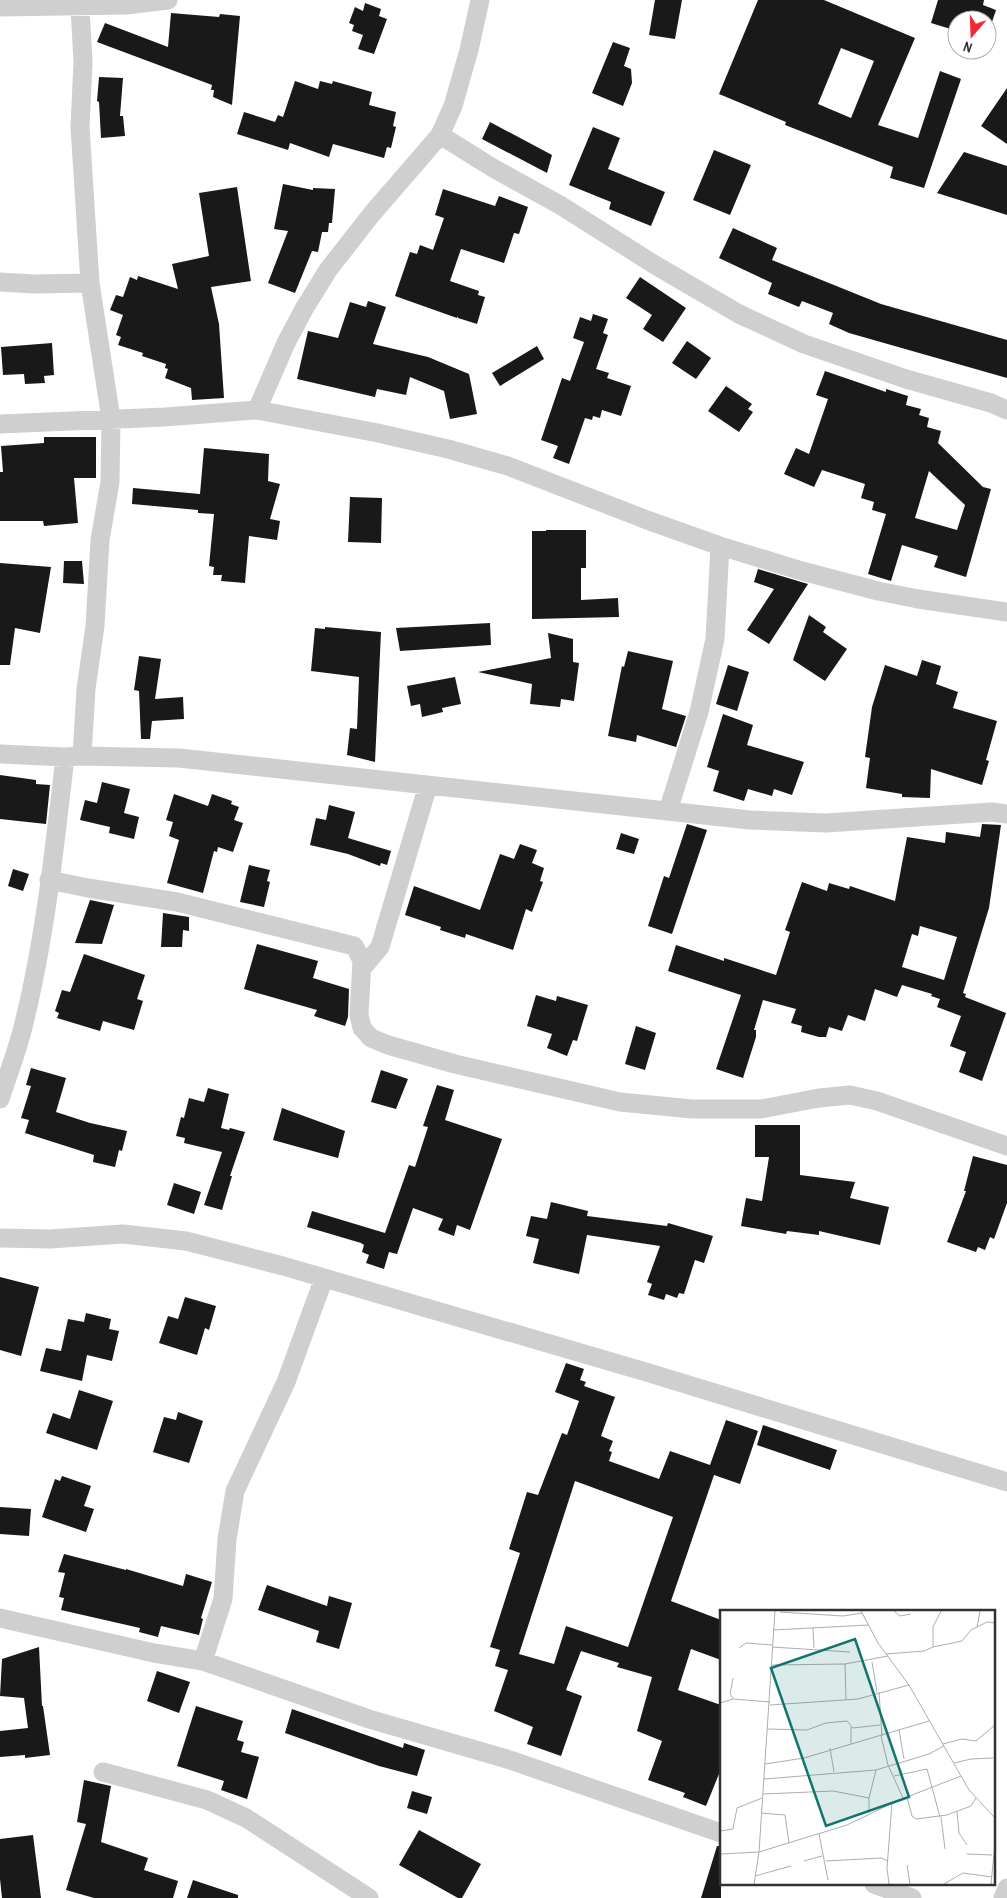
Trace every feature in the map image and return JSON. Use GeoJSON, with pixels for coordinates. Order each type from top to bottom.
{"type":"FeatureCollection","features":[{"type":"Feature","properties":{"kind":"street"},"geometry":{"type":"LineString","coordinates":[[0,7],[29,4],[80,7],[126,6],[168,0]]}},
{"type":"Feature","properties":{"kind":"street"},"geometry":{"type":"LineString","coordinates":[[257,410],[295,326],[328,270],[440,135],[453,106],[469,50],[480,0]]}},
{"type":"Feature","properties":{"kind":"street"},"geometry":{"type":"LineString","coordinates":[[0,1100],[24,1025],[37,965],[49,880],[86,689],[95,626],[100,540],[110,482],[111,419],[90,283],[80,127],[83,62],[80,7]]}},
{"type":"Feature","properties":{"kind":"street"},"geometry":{"type":"LineString","coordinates":[[440,135],[493,168],[560,205],[655,265],[739,314],[804,344],[906,379],[1007,410]]}},
{"type":"Feature","properties":{"kind":"street"},"geometry":{"type":"LineString","coordinates":[[0,282],[34,284],[90,283]]}},
{"type":"Feature","properties":{"kind":"street"},"geometry":{"type":"LineString","coordinates":[[0,424],[257,410],[378,433],[448,449],[508,466],[638,517],[720,546],[802,571],[878,591],[1007,612]]}},
{"type":"Feature","properties":{"kind":"street"},"geometry":{"type":"LineString","coordinates":[[668,811],[699,712],[715,639],[720,546]]}},
{"type":"Feature","properties":{"kind":"street"},"geometry":{"type":"LineString","coordinates":[[0,754],[179,758],[750,820],[826,823],[992,812],[1007,814]]}},
{"type":"Feature","properties":{"kind":"street"},"geometry":{"type":"LineString","coordinates":[[49,880],[177,902],[340,941],[354,946],[365,965],[380,947],[428,785]]}},
{"type":"Feature","properties":{"kind":"street"},"geometry":{"type":"LineString","coordinates":[[362,960],[359,1015],[362,1028],[371,1038],[388,1045],[455,1064],[564,1090],[629,1103],[692,1109],[761,1109],[819,1098],[850,1095],[877,1101],[1007,1146]]}},
{"type":"Feature","properties":{"kind":"street"},"geometry":{"type":"LineString","coordinates":[[0,1238],[50,1239],[123,1234],[186,1241],[324,1278],[646,1372],[1007,1482]]}},
{"type":"Feature","properties":{"kind":"street"},"geometry":{"type":"LineString","coordinates":[[203,1661],[223,1599],[227,1539],[235,1491],[286,1382],[324,1278]]}},
{"type":"Feature","properties":{"kind":"street"},"geometry":{"type":"LineString","coordinates":[[0,1618],[154,1653],[203,1661],[341,1710],[510,1760],[720,1833]]}},
{"type":"Feature","properties":{"kind":"street"},"geometry":{"type":"LineString","coordinates":[[103,1772],[207,1800],[246,1818],[369,1898]]}},
{"type":"Feature","properties":{"kind":"street"},"geometry":{"type":"LineString","coordinates":[[879,1886],[912,1898]]}},
{"type":"Feature","properties":{"kind":"street"},"geometry":{"type":"LineString","coordinates":[[1003,1898],[1007,1888]]}},
{"type":"Feature","properties":{"kind":"building"},"geometry":{"type":"Polygon","coordinates":[[[655,0],[682,0],[675,39],[649,35],[655,0]]]}},
{"type":"Feature","properties":{"kind":"building"},"geometry":{"type":"Polygon","coordinates":[[[758,0],[824,0],[915,38],[878,125],[918,138],[940,71],[961,79],[924,188],[890,178],[893,167],[785,125],[786,122],[719,94],[758,0]],[[841,48],[818,104],[851,118],[874,61],[841,48]]]}},
{"type":"Feature","properties":{"kind":"building"},"geometry":{"type":"Polygon","coordinates":[[[938,0],[984,0],[983,5],[996,10],[947,10],[947,28],[931,23],[938,0]]]}},
{"type":"Feature","properties":{"kind":"building"},"geometry":{"type":"Polygon","coordinates":[[[365,3],[381,9],[379,16],[387,19],[374,54],[358,49],[363,35],[352,31],[354,25],[349,23],[355,7],[363,11],[365,3]]]}},
{"type":"Feature","properties":{"kind":"building"},"geometry":{"type":"Polygon","coordinates":[[[171,13],[219,17],[220,14],[240,16],[232,105],[213,97],[214,90],[211,90],[212,85],[97,42],[105,23],[168,47],[171,13]]]}},
{"type":"Feature","properties":{"kind":"building"},"geometry":{"type":"Polygon","coordinates":[[[613,42],[630,48],[624,66],[631,69],[632,83],[623,106],[592,93],[613,42]]]}},
{"type":"Feature","properties":{"kind":"building"},"geometry":{"type":"Polygon","coordinates":[[[99,77],[123,78],[120,116],[123,116],[125,136],[101,138],[99,102],[97,101],[99,77]]]}},
{"type":"Feature","properties":{"kind":"building"},"geometry":{"type":"Polygon","coordinates":[[[295,81],[318,89],[320,81],[332,84],[333,81],[372,92],[369,105],[396,112],[393,126],[396,127],[391,148],[387,147],[384,158],[333,144],[329,157],[290,143],[288,150],[237,134],[244,112],[275,122],[278,115],[283,117],[295,81]]]}},
{"type":"Feature","properties":{"kind":"building"},"geometry":{"type":"Polygon","coordinates":[[[1007,88],[1007,144],[981,126],[1007,88]]]}},
{"type":"Feature","properties":{"kind":"building"},"geometry":{"type":"Polygon","coordinates":[[[490,122],[552,155],[547,173],[482,139],[490,122]]]}},
{"type":"Feature","properties":{"kind":"building"},"geometry":{"type":"Polygon","coordinates":[[[593,127],[620,138],[608,169],[665,192],[651,226],[609,209],[611,202],[569,185],[593,127]]]}},
{"type":"Feature","properties":{"kind":"building"},"geometry":{"type":"Polygon","coordinates":[[[714,150],[751,165],[730,215],[693,200],[714,150]]]}},
{"type":"Feature","properties":{"kind":"building"},"geometry":{"type":"Polygon","coordinates":[[[964,152],[1007,166],[1007,215],[937,193],[964,152]]]}},
{"type":"Feature","properties":{"kind":"building"},"geometry":{"type":"Polygon","coordinates":[[[283,184],[313,190],[313,188],[335,189],[332,223],[329,223],[328,232],[322,232],[318,252],[312,251],[295,293],[268,283],[288,231],[274,229],[283,184]]]}},
{"type":"Feature","properties":{"kind":"building"},"geometry":{"type":"Polygon","coordinates":[[[237,187],[251,281],[211,287],[219,324],[224,398],[192,400],[191,388],[165,378],[168,369],[165,368],[166,364],[142,356],[143,353],[118,345],[121,337],[116,335],[123,315],[110,310],[116,295],[123,297],[130,277],[137,280],[138,276],[178,289],[172,264],[209,256],[199,193],[237,187]]]}},
{"type":"Feature","properties":{"kind":"building"},"geometry":{"type":"Polygon","coordinates":[[[443,189],[495,206],[499,196],[528,207],[519,234],[514,233],[504,263],[461,249],[450,281],[479,291],[478,295],[485,297],[477,324],[395,296],[410,252],[417,254],[420,245],[433,250],[444,218],[435,215],[443,189]]]}},
{"type":"Feature","properties":{"kind":"building"},"geometry":{"type":"Polygon","coordinates":[[[733,228],[777,248],[772,260],[881,304],[1007,340],[1007,378],[849,333],[829,324],[833,313],[802,301],[799,307],[768,294],[772,283],[719,258],[733,228]]]}},
{"type":"Feature","properties":{"kind":"building"},"geometry":{"type":"Polygon","coordinates":[[[640,277],[686,308],[663,342],[643,329],[652,315],[626,298],[640,277]]]}},
{"type":"Feature","properties":{"kind":"building"},"geometry":{"type":"Polygon","coordinates":[[[368,301],[386,307],[373,344],[428,357],[469,374],[477,414],[450,419],[444,391],[410,377],[406,395],[377,389],[375,397],[297,379],[308,331],[338,338],[350,302],[366,307],[368,301]]]}},
{"type":"Feature","properties":{"kind":"building"},"geometry":{"type":"Polygon","coordinates":[[[593,314],[608,319],[603,333],[608,335],[596,369],[609,373],[607,378],[631,386],[621,416],[602,410],[600,418],[593,416],[592,420],[585,418],[569,464],[553,458],[558,446],[541,440],[562,378],[570,381],[584,342],[573,338],[580,317],[591,321],[593,314]]]}},
{"type":"Feature","properties":{"kind":"building"},"geometry":{"type":"Polygon","coordinates":[[[687,341],[711,358],[696,379],[672,363],[687,341]]]}},
{"type":"Feature","properties":{"kind":"building"},"geometry":{"type":"Polygon","coordinates":[[[52,343],[54,375],[44,376],[45,383],[25,384],[24,374],[3,375],[1,347],[52,343]]]}},
{"type":"Feature","properties":{"kind":"building"},"geometry":{"type":"Polygon","coordinates":[[[537,346],[544,359],[500,386],[492,373],[537,346]]]}},
{"type":"Feature","properties":{"kind":"building"},"geometry":{"type":"Polygon","coordinates":[[[825,371],[886,392],[886,389],[908,396],[906,405],[921,409],[919,415],[929,418],[927,427],[941,431],[938,443],[983,487],[991,489],[966,577],[934,567],[938,556],[902,545],[891,581],[868,574],[886,514],[872,510],[874,502],[861,498],[865,484],[822,470],[814,487],[784,474],[796,448],[809,454],[828,399],[816,395],[825,371]],[[929,471],[915,518],[957,530],[965,505],[929,471]]]}},
{"type":"Feature","properties":{"kind":"building"},"geometry":{"type":"Polygon","coordinates":[[[726,386],[752,404],[748,409],[753,412],[739,432],[708,411],[726,386]]]}},
{"type":"Feature","properties":{"kind":"building"},"geometry":{"type":"Polygon","coordinates":[[[44,437],[96,437],[96,478],[74,478],[78,523],[44,526],[43,521],[0,521],[0,472],[3,472],[1,446],[44,443],[44,437]]]}},
{"type":"Feature","properties":{"kind":"building"},"geometry":{"type":"Polygon","coordinates":[[[204,448],[269,454],[268,481],[280,484],[270,519],[280,521],[277,540],[249,536],[245,583],[221,581],[222,575],[213,575],[214,567],[209,566],[214,514],[198,513],[198,510],[132,504],[133,488],[200,494],[204,448]]]}},
{"type":"Feature","properties":{"kind":"building"},"geometry":{"type":"Polygon","coordinates":[[[350,497],[382,498],[381,543],[348,542],[350,497]]]}},
{"type":"Feature","properties":{"kind":"building"},"geometry":{"type":"Polygon","coordinates":[[[586,530],[586,568],[581,568],[581,600],[618,598],[619,617],[532,619],[532,531],[586,530]]]}},
{"type":"Feature","properties":{"kind":"building"},"geometry":{"type":"Polygon","coordinates":[[[64,561],[82,561],[84,584],[63,583],[64,561]]]}},
{"type":"Feature","properties":{"kind":"building"},"geometry":{"type":"Polygon","coordinates":[[[0,563],[51,567],[40,633],[15,628],[10,665],[0,665],[0,563]]]}},
{"type":"Feature","properties":{"kind":"building"},"geometry":{"type":"Polygon","coordinates":[[[758,569],[808,584],[769,644],[747,630],[774,589],[754,582],[758,569]]]}},
{"type":"Feature","properties":{"kind":"building"},"geometry":{"type":"Polygon","coordinates":[[[809,615],[826,627],[823,632],[847,649],[825,681],[793,660],[809,615]]]}},
{"type":"Feature","properties":{"kind":"building"},"geometry":{"type":"Polygon","coordinates":[[[490,623],[491,645],[400,651],[396,628],[490,623]]]}},
{"type":"Feature","properties":{"kind":"building"},"geometry":{"type":"Polygon","coordinates":[[[325,627],[381,632],[375,762],[347,755],[350,728],[357,729],[359,677],[311,671],[315,628],[325,629],[325,627]]]}},
{"type":"Feature","properties":{"kind":"building"},"geometry":{"type":"Polygon","coordinates":[[[548,633],[573,639],[573,662],[579,663],[574,701],[561,699],[560,707],[530,704],[532,684],[478,672],[551,658],[548,633]]]}},
{"type":"Feature","properties":{"kind":"building"},"geometry":{"type":"Polygon","coordinates":[[[628,651],[673,661],[662,709],[686,716],[676,747],[637,735],[636,742],[608,736],[622,666],[624,667],[628,651]]]}},
{"type":"Feature","properties":{"kind":"building"},"geometry":{"type":"Polygon","coordinates":[[[139,656],[161,659],[155,699],[183,697],[184,719],[152,721],[150,739],[141,739],[139,691],[134,690],[139,656]]]}},
{"type":"Feature","properties":{"kind":"building"},"geometry":{"type":"Polygon","coordinates":[[[922,660],[941,666],[936,684],[958,692],[953,708],[997,721],[986,760],[989,761],[982,785],[931,769],[930,798],[902,797],[902,794],[866,788],[870,758],[865,757],[872,707],[885,665],[917,676],[922,660]]]}},
{"type":"Feature","properties":{"kind":"building"},"geometry":{"type":"Polygon","coordinates":[[[728,665],[749,672],[737,711],[716,704],[728,665]]]}},
{"type":"Feature","properties":{"kind":"building"},"geometry":{"type":"Polygon","coordinates":[[[455,677],[461,704],[442,708],[443,712],[422,717],[420,704],[411,706],[407,686],[455,677]]]}},
{"type":"Feature","properties":{"kind":"building"},"geometry":{"type":"Polygon","coordinates":[[[723,714],[753,725],[747,745],[804,762],[792,795],[774,789],[772,796],[748,789],[744,801],[713,791],[719,771],[707,767],[723,714]]]}},
{"type":"Feature","properties":{"kind":"building"},"geometry":{"type":"Polygon","coordinates":[[[0,775],[36,780],[36,784],[50,785],[46,824],[0,819],[0,775]]]}},
{"type":"Feature","properties":{"kind":"building"},"geometry":{"type":"Polygon","coordinates":[[[102,782],[130,789],[124,813],[139,817],[134,839],[109,833],[110,827],[80,820],[85,800],[97,803],[102,782]]]}},
{"type":"Feature","properties":{"kind":"building"},"geometry":{"type":"Polygon","coordinates":[[[174,794],[208,806],[212,794],[232,801],[231,804],[239,807],[234,820],[243,823],[233,852],[218,847],[217,852],[214,851],[203,893],[167,883],[179,840],[169,836],[173,822],[166,820],[174,794]]]}},
{"type":"Feature","properties":{"kind":"building"},"geometry":{"type":"Polygon","coordinates":[[[329,805],[355,812],[348,838],[391,851],[387,865],[381,863],[380,866],[348,854],[310,845],[316,818],[326,820],[329,805]]]}},
{"type":"Feature","properties":{"kind":"building"},"geometry":{"type":"Polygon","coordinates":[[[687,824],[707,830],[672,934],[648,926],[664,876],[669,878],[687,824]]]}},
{"type":"Feature","properties":{"kind":"building"},"geometry":{"type":"Polygon","coordinates":[[[982,824],[1001,825],[989,908],[963,993],[966,994],[965,997],[1006,1013],[982,1081],[959,1072],[966,1052],[950,1046],[961,1016],[937,1007],[940,999],[931,996],[932,994],[902,985],[897,997],[875,989],[865,1021],[848,1015],[842,1031],[829,1027],[826,1037],[801,1032],[802,1026],[791,1023],[796,1009],[763,1000],[754,1030],[756,1030],[756,1037],[743,1078],[716,1069],[741,995],[668,971],[676,945],[724,961],[724,958],[776,975],[790,932],[785,930],[802,882],[827,891],[829,883],[849,889],[850,886],[895,901],[907,837],[945,843],[946,832],[980,837],[982,824]],[[920,926],[918,936],[912,934],[902,967],[944,980],[957,937],[920,926]]]}},
{"type":"Feature","properties":{"kind":"building"},"geometry":{"type":"Polygon","coordinates":[[[621,833],[639,839],[634,854],[616,849],[621,833]]]}},
{"type":"Feature","properties":{"kind":"building"},"geometry":{"type":"Polygon","coordinates":[[[520,844],[537,850],[532,863],[544,868],[540,881],[543,882],[532,912],[526,909],[513,950],[466,934],[465,938],[440,930],[441,927],[405,915],[414,886],[480,910],[500,854],[514,859],[520,844]]]}},
{"type":"Feature","properties":{"kind":"building"},"geometry":{"type":"Polygon","coordinates":[[[249,865],[270,870],[267,881],[270,882],[264,907],[240,902],[249,865]]]}},
{"type":"Feature","properties":{"kind":"building"},"geometry":{"type":"Polygon","coordinates":[[[13,869],[29,874],[23,891],[8,886],[13,869]]]}},
{"type":"Feature","properties":{"kind":"building"},"geometry":{"type":"Polygon","coordinates":[[[90,900],[114,905],[102,944],[75,943],[90,900]]]}},
{"type":"Feature","properties":{"kind":"building"},"geometry":{"type":"Polygon","coordinates":[[[163,913],[189,917],[189,931],[183,930],[182,947],[161,947],[163,913]]]}},
{"type":"Feature","properties":{"kind":"building"},"geometry":{"type":"Polygon","coordinates":[[[257,944],[318,961],[313,978],[349,989],[348,1017],[345,1026],[314,1016],[317,1010],[244,989],[257,944]]]}},
{"type":"Feature","properties":{"kind":"building"},"geometry":{"type":"Polygon","coordinates":[[[84,954],[145,975],[137,999],[143,1001],[134,1030],[103,1021],[100,1031],[57,1018],[59,1013],[55,1011],[62,990],[70,992],[84,954]]]}},
{"type":"Feature","properties":{"kind":"building"},"geometry":{"type":"Polygon","coordinates":[[[536,995],[556,1001],[557,996],[588,1005],[577,1041],[573,1040],[567,1056],[547,1048],[552,1034],[527,1026],[536,995]]]}},
{"type":"Feature","properties":{"kind":"building"},"geometry":{"type":"Polygon","coordinates":[[[636,1026],[656,1033],[645,1070],[625,1064],[636,1026]]]}},
{"type":"Feature","properties":{"kind":"building"},"geometry":{"type":"Polygon","coordinates":[[[31,1068],[66,1078],[56,1112],[90,1123],[127,1131],[122,1151],[119,1150],[115,1167],[93,1162],[94,1155],[25,1133],[29,1120],[21,1118],[31,1086],[26,1085],[31,1068]]]}},
{"type":"Feature","properties":{"kind":"building"},"geometry":{"type":"Polygon","coordinates":[[[381,1070],[408,1079],[396,1109],[371,1102],[381,1070]]]}},
{"type":"Feature","properties":{"kind":"building"},"geometry":{"type":"Polygon","coordinates":[[[437,1085],[454,1090],[445,1120],[502,1139],[470,1230],[457,1225],[454,1236],[438,1230],[443,1219],[413,1208],[397,1254],[389,1252],[384,1269],[366,1263],[369,1255],[362,1252],[364,1245],[361,1243],[307,1227],[312,1211],[385,1233],[409,1165],[415,1167],[428,1127],[423,1126],[437,1085]]]}},
{"type":"Feature","properties":{"kind":"building"},"geometry":{"type":"Polygon","coordinates":[[[208,1088],[229,1094],[221,1128],[245,1132],[230,1176],[232,1176],[222,1210],[204,1205],[222,1152],[184,1143],[185,1138],[176,1136],[181,1117],[184,1118],[189,1098],[204,1102],[208,1088]]]}},
{"type":"Feature","properties":{"kind":"building"},"geometry":{"type":"Polygon","coordinates":[[[282,1108],[345,1131],[338,1158],[273,1140],[282,1108]]]}},
{"type":"Feature","properties":{"kind":"building"},"geometry":{"type":"Polygon","coordinates":[[[755,1125],[800,1125],[800,1175],[855,1182],[850,1198],[889,1207],[880,1245],[819,1231],[819,1235],[787,1231],[786,1234],[741,1226],[746,1198],[762,1201],[769,1157],[755,1157],[755,1125]]]}},
{"type":"Feature","properties":{"kind":"building"},"geometry":{"type":"Polygon","coordinates":[[[973,1156],[1007,1165],[1007,1203],[994,1239],[990,1237],[985,1250],[978,1247],[976,1252],[947,1242],[966,1191],[964,1191],[973,1156]]]}},
{"type":"Feature","properties":{"kind":"building"},"geometry":{"type":"Polygon","coordinates":[[[174,1183],[201,1192],[194,1214],[167,1205],[174,1183]]]}},
{"type":"Feature","properties":{"kind":"building"},"geometry":{"type":"Polygon","coordinates":[[[551,1202],[588,1211],[587,1216],[667,1226],[668,1223],[713,1236],[704,1263],[695,1260],[684,1294],[679,1293],[677,1298],[666,1294],[664,1300],[648,1295],[652,1284],[647,1282],[660,1246],[587,1235],[579,1274],[533,1263],[539,1239],[526,1236],[531,1216],[547,1219],[551,1202]]]}},
{"type":"Feature","properties":{"kind":"building"},"geometry":{"type":"Polygon","coordinates":[[[0,1277],[39,1287],[21,1356],[0,1350],[0,1277]]]}},
{"type":"Feature","properties":{"kind":"building"},"geometry":{"type":"Polygon","coordinates":[[[185,1297],[216,1306],[209,1330],[205,1328],[197,1355],[159,1343],[168,1316],[178,1319],[185,1297]]]}},
{"type":"Feature","properties":{"kind":"building"},"geometry":{"type":"Polygon","coordinates":[[[86,1313],[111,1319],[109,1329],[119,1331],[112,1361],[87,1355],[82,1381],[40,1371],[46,1348],[61,1351],[68,1319],[84,1322],[86,1313]]]}},
{"type":"Feature","properties":{"kind":"building"},"geometry":{"type":"Polygon","coordinates":[[[566,1363],[584,1369],[580,1380],[586,1382],[584,1386],[615,1397],[601,1436],[613,1441],[609,1451],[612,1452],[609,1461],[659,1479],[670,1451],[710,1465],[726,1420],[758,1431],[740,1484],[714,1475],[671,1601],[720,1620],[720,1660],[691,1649],[678,1690],[720,1705],[720,1771],[706,1806],[683,1797],[685,1793],[648,1780],[662,1741],[637,1731],[652,1677],[617,1667],[619,1663],[581,1651],[566,1690],[582,1696],[561,1756],[527,1744],[533,1727],[494,1711],[508,1670],[495,1666],[500,1650],[490,1647],[520,1553],[509,1549],[527,1492],[538,1495],[562,1433],[567,1435],[579,1401],[555,1392],[566,1363]],[[575,1481],[519,1654],[554,1664],[566,1626],[628,1647],[673,1517],[575,1481]]]}},
{"type":"Feature","properties":{"kind":"building"},"geometry":{"type":"Polygon","coordinates":[[[79,1390],[113,1401],[97,1450],[46,1433],[53,1413],[70,1419],[79,1390]]]}},
{"type":"Feature","properties":{"kind":"building"},"geometry":{"type":"Polygon","coordinates":[[[178,1412],[203,1421],[189,1463],[153,1452],[164,1417],[176,1420],[178,1412]]]}},
{"type":"Feature","properties":{"kind":"building"},"geometry":{"type":"Polygon","coordinates":[[[763,1425],[837,1450],[830,1470],[757,1445],[763,1425]]]}},
{"type":"Feature","properties":{"kind":"building"},"geometry":{"type":"Polygon","coordinates":[[[62,1476],[91,1486],[84,1506],[94,1509],[86,1532],[42,1517],[55,1479],[60,1481],[62,1476]]]}},
{"type":"Feature","properties":{"kind":"building"},"geometry":{"type":"Polygon","coordinates":[[[0,1507],[31,1509],[29,1536],[0,1534],[0,1507]]]}},
{"type":"Feature","properties":{"kind":"building"},"geometry":{"type":"Polygon","coordinates":[[[64,1554],[126,1569],[183,1586],[186,1574],[212,1582],[201,1618],[203,1619],[199,1635],[161,1626],[158,1637],[139,1632],[140,1628],[61,1610],[64,1598],[59,1597],[65,1573],[58,1572],[64,1554]]]}},
{"type":"Feature","properties":{"kind":"building"},"geometry":{"type":"Polygon","coordinates":[[[267,1585],[327,1606],[329,1596],[352,1603],[339,1649],[316,1642],[319,1631],[258,1610],[267,1585]]]}},
{"type":"Feature","properties":{"kind":"building"},"geometry":{"type":"Polygon","coordinates":[[[39,1647],[42,1706],[50,1755],[25,1758],[25,1755],[0,1757],[0,1731],[28,1728],[24,1698],[0,1696],[2,1659],[39,1647]]]}},
{"type":"Feature","properties":{"kind":"building"},"geometry":{"type":"Polygon","coordinates":[[[157,1671],[190,1682],[179,1713],[147,1701],[157,1671]]]}},
{"type":"Feature","properties":{"kind":"building"},"geometry":{"type":"Polygon","coordinates":[[[196,1706],[243,1721],[237,1740],[244,1742],[241,1752],[259,1757],[247,1799],[221,1790],[224,1781],[177,1766],[196,1706]]]}},
{"type":"Feature","properties":{"kind":"building"},"geometry":{"type":"Polygon","coordinates":[[[292,1709],[403,1748],[404,1743],[425,1750],[417,1776],[379,1766],[285,1733],[292,1709]]]}},
{"type":"Feature","properties":{"kind":"building"},"geometry":{"type":"Polygon","coordinates":[[[84,1780],[111,1786],[101,1842],[148,1858],[144,1870],[178,1881],[173,1898],[94,1898],[66,1890],[86,1824],[77,1822],[84,1780]]]}},
{"type":"Feature","properties":{"kind":"building"},"geometry":{"type":"Polygon","coordinates":[[[412,1791],[432,1797],[427,1814],[407,1808],[412,1791]]]}},
{"type":"Feature","properties":{"kind":"building"},"geometry":{"type":"Polygon","coordinates":[[[419,1830],[481,1864],[462,1898],[458,1898],[399,1865],[419,1830]]]}},
{"type":"Feature","properties":{"kind":"building"},"geometry":{"type":"Polygon","coordinates":[[[33,1835],[41,1898],[2,1898],[0,1839],[33,1835]]]}},
{"type":"Feature","properties":{"kind":"building"},"geometry":{"type":"Polygon","coordinates":[[[717,1846],[720,1846],[721,1898],[701,1898],[717,1846]]]}},
{"type":"Feature","properties":{"kind":"building"},"geometry":{"type":"Polygon","coordinates":[[[193,1880],[238,1895],[238,1898],[187,1898],[193,1880]]]}}]}
